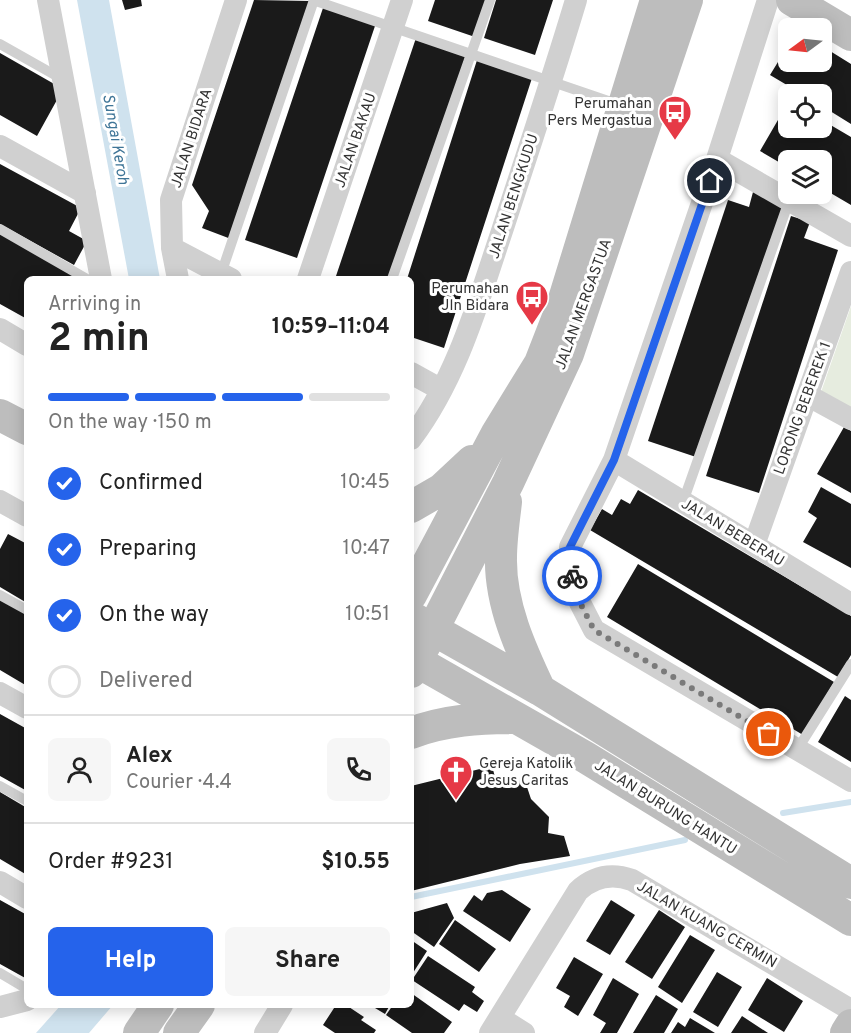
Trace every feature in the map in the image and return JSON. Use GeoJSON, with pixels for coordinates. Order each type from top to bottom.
{"type":"FeatureCollection","features":[{"type":"Feature","properties":{"kind":"main road"},"geometry":{"type":"LineString","coordinates":[[792,0],[851,35]]}},
{"type":"Feature","properties":{"kind":"main road","name":"JALAN MERGASTUA"},"geometry":{"type":"LineString","coordinates":[[414,589],[497,433],[540,363],[561,309],[623,106],[680,3]]}},
{"type":"Feature","properties":{"kind":"main road","name":"JALAN MERGASTUA"},"geometry":{"type":"LineString","coordinates":[[414,660],[423,623],[508,483],[568,354],[680,3]]}},
{"type":"Feature","properties":{"kind":"main road"},"geometry":{"type":"LineString","coordinates":[[0,415],[24,427]]}},
{"type":"Feature","properties":{"kind":"main road"},"geometry":{"type":"LineString","coordinates":[[414,505],[442,489],[497,433]]}},
{"type":"Feature","properties":{"kind":"main road"},"geometry":{"type":"LineString","coordinates":[[508,483],[501,560],[506,594],[517,638],[540,690]]}},
{"type":"Feature","properties":{"kind":"main road"},"geometry":{"type":"LineString","coordinates":[[423,623],[540,690],[851,883]]}},
{"type":"Feature","properties":{"kind":"main road","name":"JALAN BURUNG HANTU"},"geometry":{"type":"LineString","coordinates":[[414,665],[517,718],[851,920]]}},
{"type":"Feature","properties":{"kind":"main road"},"geometry":{"type":"LineString","coordinates":[[414,732],[438,724],[475,718],[517,718]]}},
{"type":"Feature","properties":{"kind":"main road"},"geometry":{"type":"LineString","coordinates":[[139,1033],[156,1008]]}},
{"type":"Feature","properties":{"kind":"main road"},"geometry":{"type":"LineString","coordinates":[[179,1033],[197,1008]]}},
{"type":"Feature","properties":{"kind":"main road"},"geometry":{"type":"LineString","coordinates":[[846,1033],[851,1025]]}},
{"type":"Feature","properties":{"kind":"street"},"geometry":{"type":"LineString","coordinates":[[48,0],[100,276]]}},
{"type":"Feature","properties":{"kind":"street","name":"JALAN BIDARA"},"geometry":{"type":"LineString","coordinates":[[177,276],[172,248],[171,200],[236,0]]}},
{"type":"Feature","properties":{"kind":"street","name":"JALAN BAKAU"},"geometry":{"type":"LineString","coordinates":[[309,276],[402,0]]}},
{"type":"Feature","properties":{"kind":"street","name":"JALAN BENGKUDU"},"geometry":{"type":"LineString","coordinates":[[440,389],[465,341],[552,80],[576,0]]}},
{"type":"Feature","properties":{"kind":"street"},"geometry":{"type":"LineString","coordinates":[[768,0],[717,159],[614,460],[570,547],[574,591],[594,630],[851,781]]}},
{"type":"Feature","properties":{"kind":"street"},"geometry":{"type":"LineString","coordinates":[[0,146],[85,193]]}},
{"type":"Feature","properties":{"kind":"street"},"geometry":{"type":"LineString","coordinates":[[717,159],[778,195]]}},
{"type":"Feature","properties":{"kind":"street"},"geometry":{"type":"LineString","coordinates":[[794,204],[851,236]]}},
{"type":"Feature","properties":{"kind":"street"},"geometry":{"type":"LineString","coordinates":[[172,248],[226,276]]}},
{"type":"Feature","properties":{"kind":"street","name":"LORONG BEBEREK 1"},"geometry":{"type":"LineString","coordinates":[[754,544],[851,272]]}},
{"type":"Feature","properties":{"kind":"street"},"geometry":{"type":"LineString","coordinates":[[0,329],[24,343]]}},
{"type":"Feature","properties":{"kind":"street"},"geometry":{"type":"LineString","coordinates":[[414,375],[440,389],[423,423],[414,435]]}},
{"type":"Feature","properties":{"kind":"street"},"geometry":{"type":"LineString","coordinates":[[807,395],[851,419]]}},
{"type":"Feature","properties":{"kind":"street","name":"JALAN BEBERAU"},"geometry":{"type":"LineString","coordinates":[[614,460],[851,604]]}},
{"type":"Feature","properties":{"kind":"street"},"geometry":{"type":"LineString","coordinates":[[0,693],[24,706]]}},
{"type":"Feature","properties":{"kind":"street","name":"JALAN KUANG CERMIN"},"geometry":{"type":"LineString","coordinates":[[495,1025],[578,891],[592,880],[620,876],[632,880],[771,960],[851,1011]]}},
{"type":"Feature","properties":{"kind":"street"},"geometry":{"type":"LineString","coordinates":[[0,882],[24,896]]}},
{"type":"Feature","properties":{"kind":"street"},"geometry":{"type":"LineString","coordinates":[[0,1007],[24,1001]]}},
{"type":"Feature","properties":{"kind":"street"},"geometry":{"type":"LineString","coordinates":[[265,1033],[280,1008]]}},
{"type":"Feature","properties":{"kind":"street"},"geometry":{"type":"LineString","coordinates":[[495,1025],[524,1033]]}},
{"type":"Feature","properties":{"kind":"lane"},"geometry":{"type":"LineString","coordinates":[[226,276],[314,0],[623,106]]}},
{"type":"Feature","properties":{"kind":"lane"},"geometry":{"type":"LineString","coordinates":[[393,276],[490,0]]}},
{"type":"Feature","properties":{"kind":"lane"},"geometry":{"type":"LineString","coordinates":[[0,44],[63,79]]}},
{"type":"Feature","properties":{"kind":"lane"},"geometry":{"type":"LineString","coordinates":[[683,502],[788,204]]}},
{"type":"Feature","properties":{"kind":"lane"},"geometry":{"type":"LineString","coordinates":[[0,230],[82,276]]}},
{"type":"Feature","properties":{"kind":"lane"},"geometry":{"type":"LineString","coordinates":[[0,595],[24,608]]}},
{"type":"Feature","properties":{"kind":"lane"},"geometry":{"type":"LineString","coordinates":[[797,750],[851,664]]}},
{"type":"Feature","properties":{"kind":"lane"},"geometry":{"type":"LineString","coordinates":[[0,786],[24,799]]}},
{"type":"Feature","properties":{"kind":"lane"},"geometry":{"type":"LineString","coordinates":[[0,973],[24,986]]}},
{"type":"Feature","properties":{"kind":"shaded area"},"geometry":{"type":"Polygon","coordinates":[[[851,306],[851,408],[821,392],[851,306]]]}},
{"type":"Feature","properties":{"kind":"water","name":"Sungai Keroh"},"geometry":{"type":"Polygon","coordinates":[[[77,0],[109,0],[159,276],[128,276],[77,0]]]}},
{"type":"Feature","properties":{"kind":"water"},"geometry":{"type":"Polygon","coordinates":[[[58,1008],[110,1008],[89,1033],[36,1033],[58,1008]]]}},
{"type":"Feature","properties":{"kind":"building"},"geometry":{"type":"Polygon","coordinates":[[[122,0],[141,0],[142,6],[125,10],[122,0]]]}},
{"type":"Feature","properties":{"kind":"building"},"geometry":{"type":"Polygon","coordinates":[[[254,0],[311,1],[231,239],[202,228],[209,211],[192,185],[254,0]]]}},
{"type":"Feature","properties":{"kind":"building"},"geometry":{"type":"Polygon","coordinates":[[[435,0],[486,0],[475,37],[428,21],[435,0]]]}},
{"type":"Feature","properties":{"kind":"building"},"geometry":{"type":"Polygon","coordinates":[[[496,0],[553,0],[535,55],[484,38],[496,0]]]}},
{"type":"Feature","properties":{"kind":"building"},"geometry":{"type":"Polygon","coordinates":[[[324,5],[376,23],[297,258],[245,240],[324,5]]]}},
{"type":"Feature","properties":{"kind":"building"},"geometry":{"type":"Polygon","coordinates":[[[417,35],[467,52],[391,276],[336,276],[417,35]]]}},
{"type":"Feature","properties":{"kind":"building"},"geometry":{"type":"Polygon","coordinates":[[[832,52],[851,64],[851,124],[832,112],[832,84],[785,84],[770,75],[778,62],[778,72],[832,72],[832,52]]]}},
{"type":"Feature","properties":{"kind":"building"},"geometry":{"type":"Polygon","coordinates":[[[0,53],[63,89],[37,136],[0,115],[0,53]]]}},
{"type":"Feature","properties":{"kind":"building"},"geometry":{"type":"Polygon","coordinates":[[[478,57],[533,75],[444,348],[414,338],[414,276],[408,276],[478,57]]]}},
{"type":"Feature","properties":{"kind":"building"},"geometry":{"type":"Polygon","coordinates":[[[778,120],[778,138],[832,138],[832,126],[851,137],[851,205],[832,194],[832,150],[778,150],[778,162],[760,151],[778,120]]]}},
{"type":"Feature","properties":{"kind":"building"},"geometry":{"type":"Polygon","coordinates":[[[0,164],[81,208],[69,231],[87,241],[74,265],[0,224],[0,164]]]}},
{"type":"Feature","properties":{"kind":"building"},"geometry":{"type":"Polygon","coordinates":[[[753,192],[778,200],[778,204],[783,204],[699,458],[648,441],[728,200],[749,207],[753,192]]]}},
{"type":"Feature","properties":{"kind":"building"},"geometry":{"type":"Polygon","coordinates":[[[791,216],[810,222],[804,238],[838,250],[759,493],[706,476],[791,216]]]}},
{"type":"Feature","properties":{"kind":"building"},"geometry":{"type":"Polygon","coordinates":[[[0,233],[77,276],[24,276],[24,317],[0,304],[0,233]]]}},
{"type":"Feature","properties":{"kind":"building"},"geometry":{"type":"Polygon","coordinates":[[[844,427],[851,431],[851,493],[817,474],[844,427]]]}},
{"type":"Feature","properties":{"kind":"building"},"geometry":{"type":"Polygon","coordinates":[[[821,487],[851,504],[851,568],[803,542],[817,518],[808,512],[821,487]]]}},
{"type":"Feature","properties":{"kind":"building"},"geometry":{"type":"Polygon","coordinates":[[[638,490],[851,616],[851,655],[838,677],[590,530],[602,509],[612,515],[621,499],[630,504],[638,490]]]}},
{"type":"Feature","properties":{"kind":"building"},"geometry":{"type":"Polygon","coordinates":[[[8,534],[24,542],[24,601],[0,587],[0,549],[8,534]]]}},
{"type":"Feature","properties":{"kind":"building"},"geometry":{"type":"Polygon","coordinates":[[[638,564],[834,682],[803,735],[607,617],[638,564]]]}},
{"type":"Feature","properties":{"kind":"building"},"geometry":{"type":"Polygon","coordinates":[[[0,599],[24,612],[24,684],[0,670],[0,599]]]}},
{"type":"Feature","properties":{"kind":"building"},"geometry":{"type":"Polygon","coordinates":[[[845,696],[851,700],[851,762],[818,742],[845,696]]]}},
{"type":"Feature","properties":{"kind":"building"},"geometry":{"type":"Polygon","coordinates":[[[0,714],[24,727],[24,789],[0,776],[0,714]]]}},
{"type":"Feature","properties":{"kind":"building"},"geometry":{"type":"Polygon","coordinates":[[[492,766],[495,777],[524,778],[531,799],[549,817],[548,833],[564,836],[570,856],[520,864],[414,890],[414,785],[492,766]]]}},
{"type":"Feature","properties":{"kind":"building"},"geometry":{"type":"Polygon","coordinates":[[[0,792],[24,806],[24,873],[0,859],[0,792]]]}},
{"type":"Feature","properties":{"kind":"building"},"geometry":{"type":"Polygon","coordinates":[[[502,890],[531,909],[510,942],[463,911],[474,895],[482,901],[487,893],[502,890]]]}},
{"type":"Feature","properties":{"kind":"building"},"geometry":{"type":"Polygon","coordinates":[[[0,900],[24,913],[24,977],[0,964],[0,900]]]}},
{"type":"Feature","properties":{"kind":"building"},"geometry":{"type":"Polygon","coordinates":[[[611,900],[635,915],[610,955],[586,941],[611,900]]]}},
{"type":"Feature","properties":{"kind":"building"},"geometry":{"type":"Polygon","coordinates":[[[447,903],[454,918],[434,947],[414,933],[414,912],[447,903]]]}},
{"type":"Feature","properties":{"kind":"building"},"geometry":{"type":"Polygon","coordinates":[[[659,910],[685,927],[652,979],[625,962],[659,910]]]}},
{"type":"Feature","properties":{"kind":"building"},"geometry":{"type":"Polygon","coordinates":[[[455,920],[496,949],[479,972],[439,944],[455,920]]]}},
{"type":"Feature","properties":{"kind":"building"},"geometry":{"type":"Polygon","coordinates":[[[690,935],[715,950],[682,1003],[658,987],[690,935]]]}},
{"type":"Feature","properties":{"kind":"building"},"geometry":{"type":"Polygon","coordinates":[[[414,942],[427,951],[414,971],[414,942]]]}},
{"type":"Feature","properties":{"kind":"building"},"geometry":{"type":"Polygon","coordinates":[[[428,956],[475,987],[472,992],[484,1001],[477,1012],[464,1004],[459,1011],[414,981],[414,977],[428,956]]]}},
{"type":"Feature","properties":{"kind":"building"},"geometry":{"type":"Polygon","coordinates":[[[574,957],[603,974],[578,1016],[564,1007],[570,996],[556,988],[574,957]]]}},
{"type":"Feature","properties":{"kind":"building"},"geometry":{"type":"Polygon","coordinates":[[[717,972],[742,987],[718,1027],[693,1012],[717,972]]]}},
{"type":"Feature","properties":{"kind":"building"},"geometry":{"type":"Polygon","coordinates":[[[613,978],[639,994],[617,1033],[600,1033],[606,1023],[593,1015],[613,978]]]}},
{"type":"Feature","properties":{"kind":"building"},"geometry":{"type":"Polygon","coordinates":[[[767,978],[803,1001],[784,1032],[748,1010],[767,978]]]}},
{"type":"Feature","properties":{"kind":"building"},"geometry":{"type":"Polygon","coordinates":[[[414,995],[452,1022],[444,1033],[412,1033],[386,1015],[391,1008],[414,1008],[414,995]]]}},
{"type":"Feature","properties":{"kind":"building"},"geometry":{"type":"Polygon","coordinates":[[[656,995],[678,1009],[664,1033],[633,1033],[656,995]]]}},
{"type":"Feature","properties":{"kind":"building"},"geometry":{"type":"Polygon","coordinates":[[[334,1008],[350,1008],[364,1017],[361,1020],[376,1030],[374,1033],[335,1033],[323,1025],[334,1008]]]}},
{"type":"Feature","properties":{"kind":"building"},"geometry":{"type":"Polygon","coordinates":[[[375,1008],[388,1008],[385,1014],[375,1008]]]}},
{"type":"Feature","properties":{"kind":"building"},"geometry":{"type":"Polygon","coordinates":[[[742,1016],[768,1033],[731,1033],[742,1016]]]}},
{"type":"Feature","properties":{"kind":"building"},"geometry":{"type":"Polygon","coordinates":[[[690,1018],[715,1033],[671,1033],[678,1022],[685,1027],[690,1018]]]}},
{"type":"Feature","properties":{"kind":"waterway"},"geometry":{"type":"LineString","coordinates":[[783,813],[851,802]]}},
{"type":"Feature","properties":{"kind":"waterway"},"geometry":{"type":"LineString","coordinates":[[414,896],[685,840]]}},
{"type":"Feature","properties":{"kind":"way so far"},"geometry":{"type":"LineString","coordinates":[[572,576],[574,591],[594,630],[769,734]]}},
{"type":"Feature","properties":{"kind":"place","name":"Perumahan Pers Mergastua"},"geometry":{"type":"Point","coordinates":[675,141]}},
{"type":"Feature","properties":{"kind":"place","name":"Perumahan Jln Bidara"},"geometry":{"type":"Point","coordinates":[532,326]}},
{"type":"Feature","properties":{"kind":"place","name":"Gereja Katolik Jesus Caritas"},"geometry":{"type":"Point","coordinates":[456,801]}},
{"type":"Feature","properties":{"kind":"route"},"geometry":{"type":"LineString","coordinates":[[572,576],[570,547],[614,460],[710,181]]}}]}
